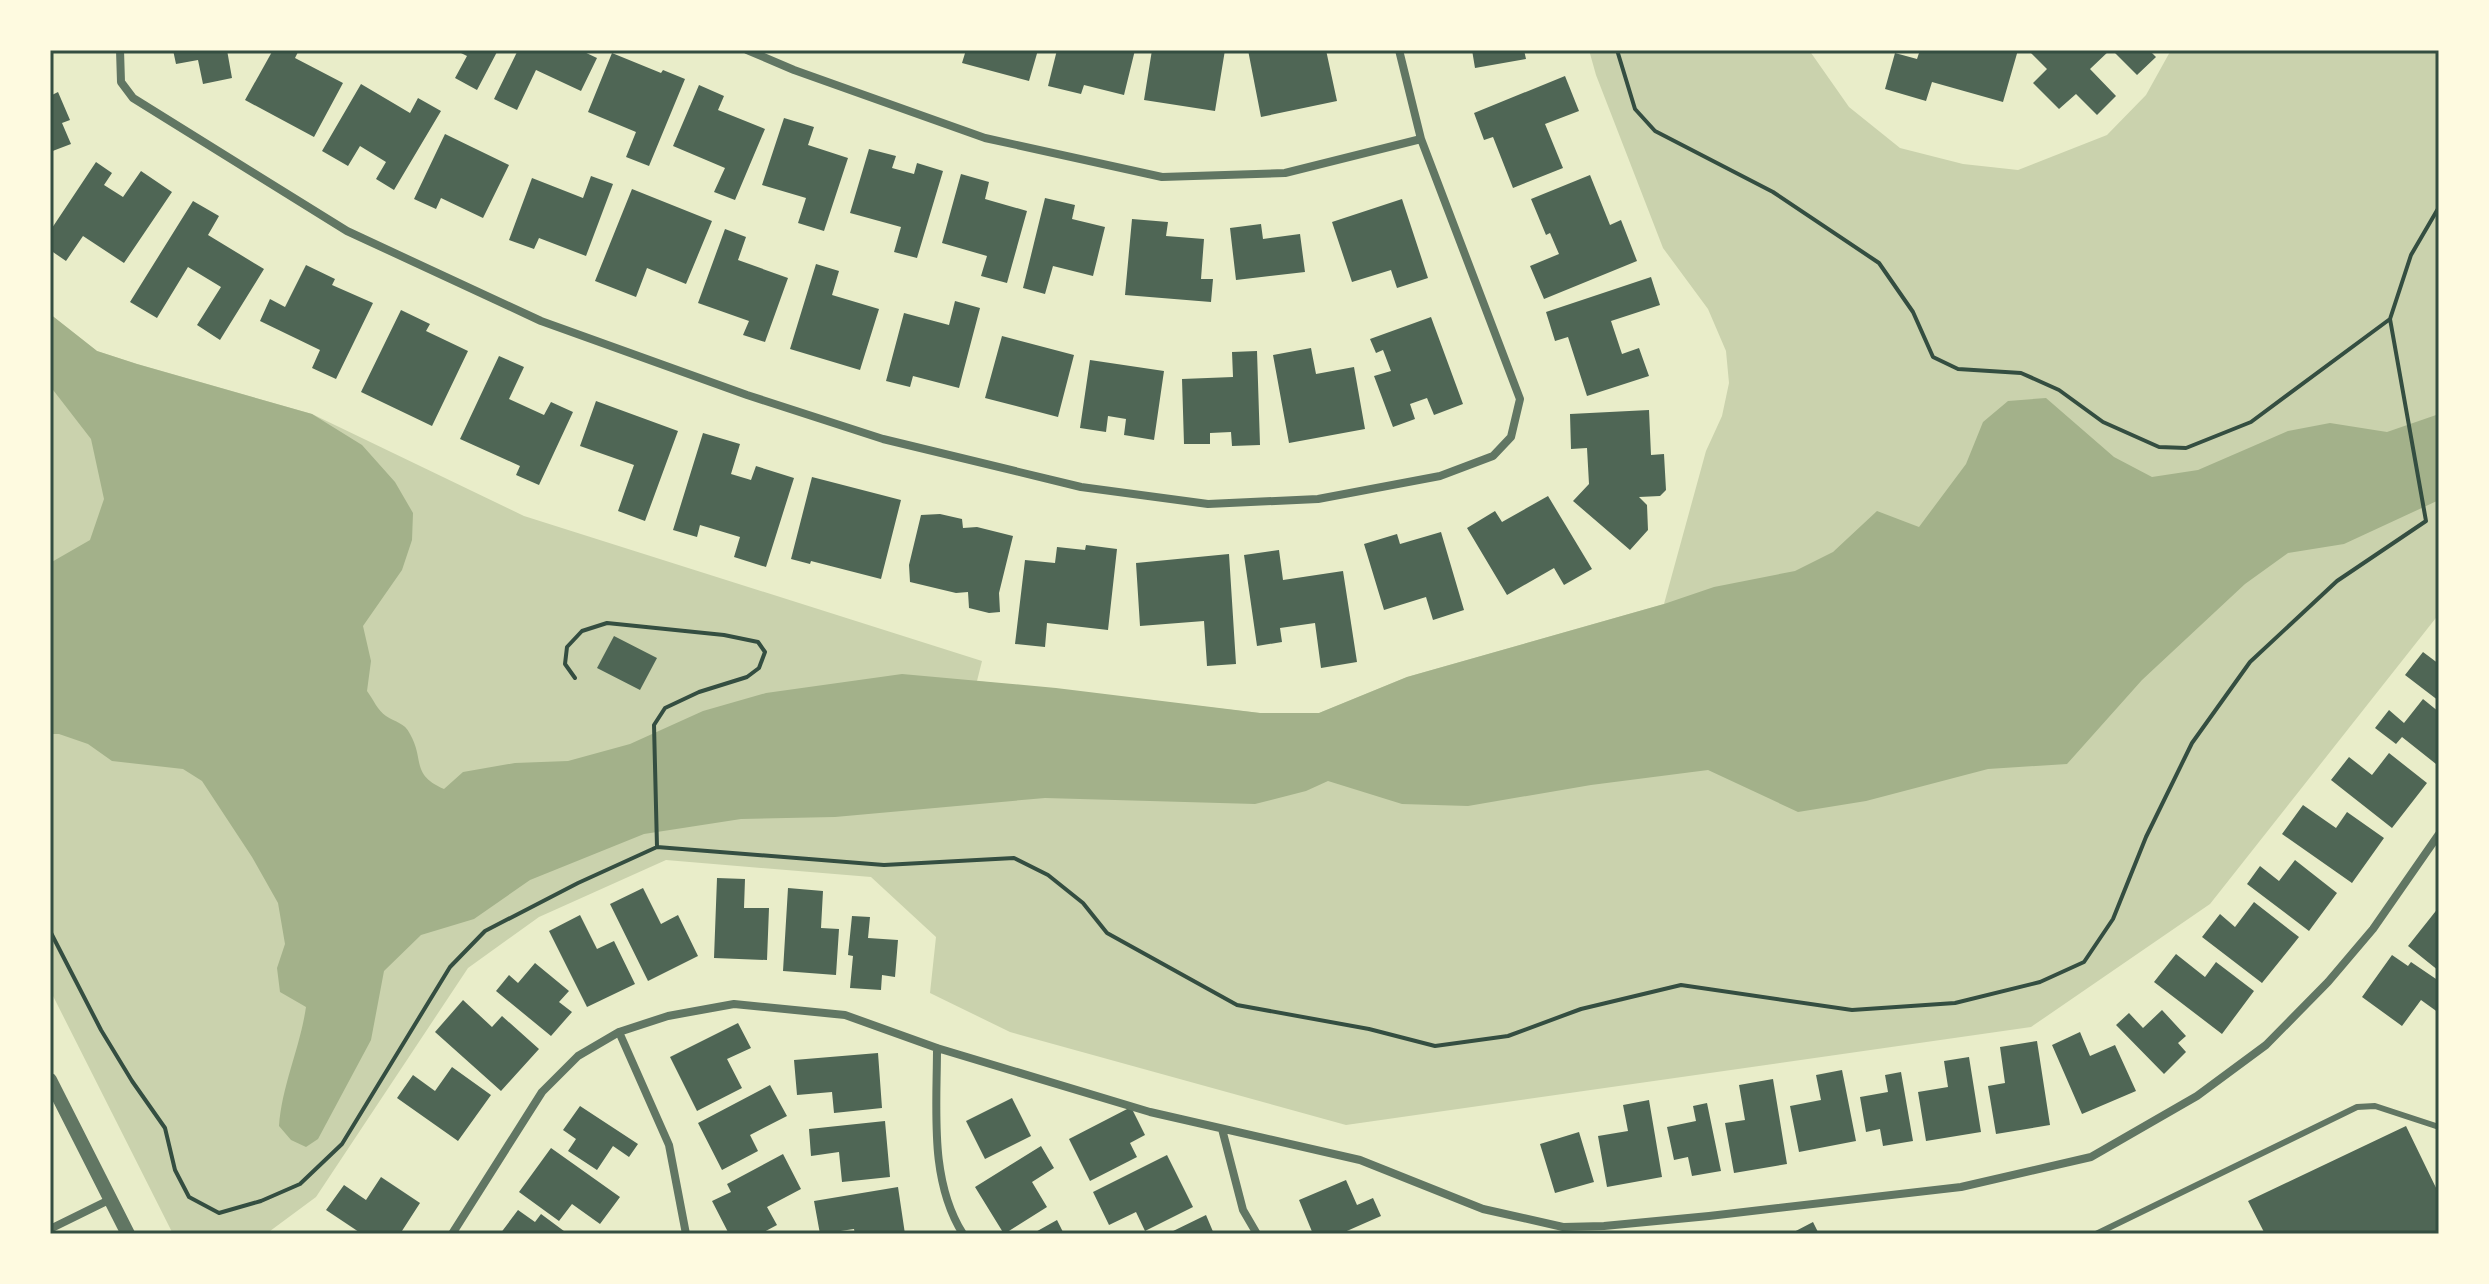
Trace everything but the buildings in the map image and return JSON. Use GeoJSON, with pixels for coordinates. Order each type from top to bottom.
{"type":"FeatureCollection","features":[{"type":"Feature","properties":{"kind":"street"},"geometry":{"type":"LineString","coordinates":[[120,50],[121,82],[133,98],[347,231],[541,321],[747,395],[883,439],[1081,487],[1208,504],[1318,499],[1440,476],[1493,456],[1511,437],[1520,399],[1421,139],[1399,50]]}},
{"type":"Feature","properties":{"kind":"street"},"geometry":{"type":"LineString","coordinates":[[747,50],[794,70],[985,138],[1162,177],[1285,173],[1421,139]]}},
{"type":"Feature","properties":{"kind":"street"},"geometry":{"type":"LineString","coordinates":[[452,1234],[542,1092],[578,1056],[619,1032],[668,1016],[734,1004],[845,1015],[937,1048],[1150,1112],[1360,1160],[1483,1209],[1563,1227],[1606,1230],[1961,1187],[2091,1157],[2197,1096],[2266,1045],[2328,982],[2373,929],[2439,834]]}},
{"type":"Feature","properties":{"kind":"street"},"geometry":{"type":"LineString","coordinates":[[619,1032],[669,1145],[686,1234]]}},
{"type":"Feature","properties":{"kind":"street"},"geometry":{"type":"LineString","coordinates":[[937,1048],[938,1156],[951,1214],[963,1234]]}},
{"type":"Feature","properties":{"kind":"street"},"geometry":{"type":"LineString","coordinates":[[50,1080],[128,1234]]}},
{"type":"Feature","properties":{"kind":"street"},"geometry":{"type":"LineString","coordinates":[[1222,1129],[1243,1210],[1257,1234]]}},
{"type":"Feature","properties":{"kind":"street"},"geometry":{"type":"LineString","coordinates":[[50,1229],[111,1199]]}},
{"type":"Feature","properties":{"kind":"lane"},"geometry":{"type":"LineString","coordinates":[[2096,1234],[2357,1107],[2375,1106],[2439,1127]]}},
{"type":"Feature","properties":{"kind":"path"},"geometry":{"type":"LineString","coordinates":[[1617,50],[1635,109],[1655,131],[1773,192],[1879,263],[1913,312],[1933,357],[1958,369],[2021,373],[2059,390],[2103,422],[2159,447],[2186,448],[2251,422],[2390,319]]}},
{"type":"Feature","properties":{"kind":"path"},"geometry":{"type":"LineString","coordinates":[[50,931],[101,1030],[165,1128],[175,1170],[189,1197],[219,1213],[261,1201],[300,1184],[342,1144],[450,967],[485,931],[657,847],[884,865],[1014,858],[1048,875],[1083,903],[1107,933],[1237,1005],[1369,1029],[1435,1046],[1508,1036],[1581,1009],[1681,985],[1852,1010],[1955,1003],[2040,982],[2084,962],[2113,919],[2146,837],[2192,743],[2250,662],[2337,581],[2426,521],[2390,319],[2411,255],[2439,207]]}},
{"type":"Feature","properties":{"kind":"path"},"geometry":{"type":"LineString","coordinates":[[575,678],[565,664],[567,647],[582,631],[607,623],[724,635],[758,642],[765,652],[759,668],[747,677],[699,692],[665,708],[654,725],[657,847]]}},
{"type":"Feature","properties":{"kind":"shaded area"},"geometry":{"type":"Polygon","coordinates":[[[1589,50],[1809,50],[1849,107],[1900,148],[1963,164],[2018,170],[2107,135],[2146,95],[2171,50],[2439,50],[2439,614],[2210,904],[2031,1027],[1346,1125],[1010,1032],[930,993],[936,937],[871,877],[666,860],[539,917],[468,968],[316,1197],[266,1234],[173,1234],[50,990],[50,314],[97,351],[312,414],[524,516],[982,661],[977,681],[1260,713],[1319,713],[1407,677],[1664,604],[1706,451],[1722,416],[1729,383],[1726,351],[1708,309],[1663,248],[1589,50]]]}},
{"type":"Feature","properties":{"kind":"shaded area"},"geometry":{"type":"Polygon","coordinates":[[[50,314],[97,351],[312,414],[362,445],[395,482],[413,513],[412,540],[402,570],[363,626],[371,661],[367,691],[383,714],[408,730],[422,772],[444,789],[463,772],[515,763],[568,761],[630,744],[703,711],[766,693],[902,674],[1056,688],[1260,713],[1319,713],[1407,677],[1714,587],[1795,571],[1833,552],[1877,511],[1919,527],[1966,464],[1983,422],[2008,401],[2046,398],[2114,457],[2152,477],[2198,470],[2288,431],[2330,423],[2387,432],[2439,414],[2439,500],[2344,544],[2288,553],[2245,584],[2142,680],[2067,764],[1988,769],[1866,801],[1798,812],[1708,770],[1591,785],[1468,806],[1402,804],[1328,781],[1306,791],[1255,804],[1045,798],[835,817],[741,819],[644,834],[530,880],[474,919],[421,935],[384,971],[371,1040],[318,1139],[306,1147],[291,1140],[279,1126],[306,1007],[280,992],[277,968],[285,944],[278,903],[252,857],[202,781],[183,769],[112,761],[88,744],[50,734],[50,563],[90,540],[104,499],[91,439],[50,386],[50,314]]]}}]}
